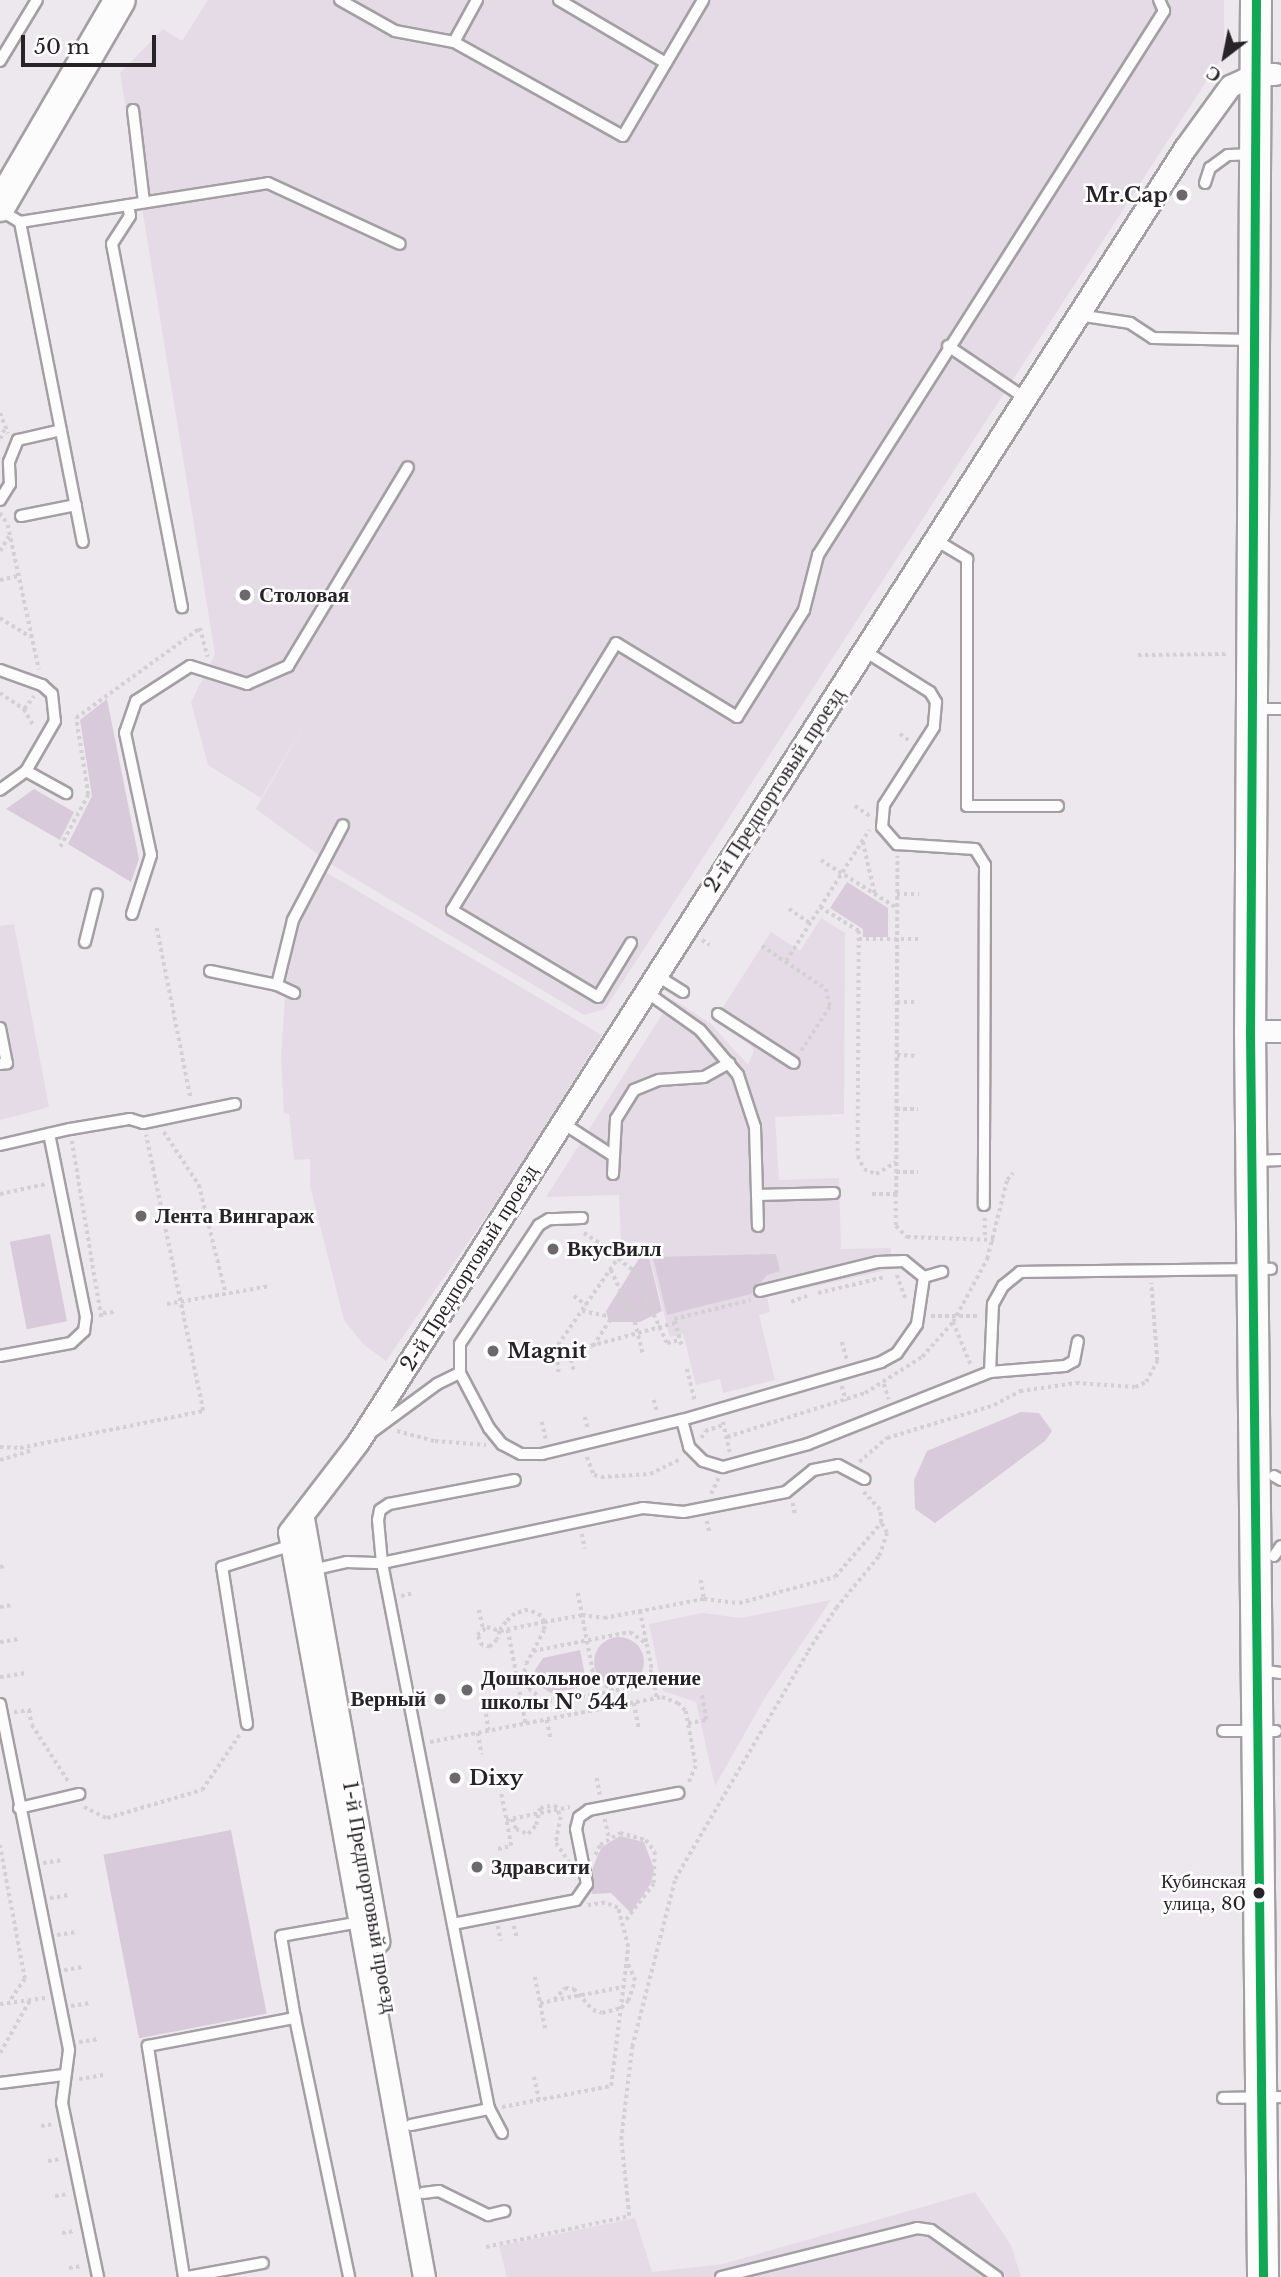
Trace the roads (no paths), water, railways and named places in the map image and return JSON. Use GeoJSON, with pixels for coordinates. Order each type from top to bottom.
{"type":"FeatureCollection","features":[{"type":"Feature","properties":{"kind":"main road"},"geometry":{"type":"LineString","coordinates":[[0,167],[98,0]]}},
{"type":"Feature","properties":{"kind":"main road"},"geometry":{"type":"LineString","coordinates":[[7,213],[120,0]]}},
{"type":"Feature","properties":{"kind":"main road"},"geometry":{"type":"LineString","coordinates":[[1256,0],[1265,74],[1267,1161],[1262,1269],[1271,1671]]}},
{"type":"Feature","properties":{"kind":"main road"},"geometry":{"type":"LineString","coordinates":[[1267,1031],[1255,968],[1268,709],[1254,340],[1255,154],[1275,0]]}},
{"type":"Feature","properties":{"kind":"main road"},"geometry":{"type":"LineString","coordinates":[[1262,1269],[1277,1478],[1278,1550],[1266,1731],[1270,2097],[1263,2277]]}},
{"type":"Feature","properties":{"kind":"main road"},"geometry":{"type":"LineString","coordinates":[[1270,2097],[1281,2205]]}},
{"type":"Feature","properties":{"kind":"street","name":"2-й Предпортовый проезд"},"geometry":{"type":"LineString","coordinates":[[295,1532],[358,1442],[1078,315],[1230,86],[1265,74]]}},
{"type":"Feature","properties":{"kind":"street","name":"1-й Предпортовый проезд"},"geometry":{"type":"LineString","coordinates":[[295,1532],[312,1570],[438,2277]]}},
{"type":"Feature","properties":{"kind":"street","name":"1-й Предпортовый проезд"},"geometry":{"type":"LineString","coordinates":[[295,1532],[360,1922],[424,2277]]}},
{"type":"Feature","properties":{"kind":"lane"},"geometry":{"type":"LineString","coordinates":[[0,61],[37,0]]}},
{"type":"Feature","properties":{"kind":"lane"},"geometry":{"type":"LineString","coordinates":[[340,0],[395,31],[454,41],[623,136],[703,0]]}},
{"type":"Feature","properties":{"kind":"lane"},"geometry":{"type":"LineString","coordinates":[[454,41],[477,0]]}},
{"type":"Feature","properties":{"kind":"lane"},"geometry":{"type":"LineString","coordinates":[[559,0],[666,63]]}},
{"type":"Feature","properties":{"kind":"lane"},"geometry":{"type":"LineString","coordinates":[[631,943],[598,997],[452,910],[616,643],[737,717],[804,610],[818,555],[948,346],[1164,11],[1159,0]]}},
{"type":"Feature","properties":{"kind":"lane"},"geometry":{"type":"LineString","coordinates":[[133,110],[144,202]]}},
{"type":"Feature","properties":{"kind":"lane"},"geometry":{"type":"LineString","coordinates":[[1205,183],[1210,168],[1228,155],[1255,154]]}},
{"type":"Feature","properties":{"kind":"lane"},"geometry":{"type":"LineString","coordinates":[[83,542],[61,430],[7,213],[128,205],[268,183],[400,244]]}},
{"type":"Feature","properties":{"kind":"lane"},"geometry":{"type":"LineString","coordinates":[[128,205],[130,216],[112,244],[182,607]]}},
{"type":"Feature","properties":{"kind":"lane"},"geometry":{"type":"LineString","coordinates":[[1078,315],[1130,323],[1153,338],[1254,340]]}},
{"type":"Feature","properties":{"kind":"lane"},"geometry":{"type":"LineString","coordinates":[[948,346],[1025,398]]}},
{"type":"Feature","properties":{"kind":"lane"},"geometry":{"type":"LineString","coordinates":[[0,500],[10,484],[9,462],[18,440],[61,430]]}},
{"type":"Feature","properties":{"kind":"lane"},"geometry":{"type":"LineString","coordinates":[[132,914],[151,855],[125,733],[136,701],[190,666],[247,684],[288,666],[408,467]]}},
{"type":"Feature","properties":{"kind":"lane"},"geometry":{"type":"LineString","coordinates":[[21,516],[76,505]]}},
{"type":"Feature","properties":{"kind":"lane"},"geometry":{"type":"LineString","coordinates":[[934,539],[967,559],[967,806],[1058,806]]}},
{"type":"Feature","properties":{"kind":"lane"},"geometry":{"type":"LineString","coordinates":[[863,650],[930,692],[936,702],[933,727],[881,816],[882,827],[897,844],[966,846],[975,849],[985,865],[984,1205]]}},
{"type":"Feature","properties":{"kind":"lane"},"geometry":{"type":"LineString","coordinates":[[0,670],[42,685],[52,694],[55,721],[26,771],[0,790]]}},
{"type":"Feature","properties":{"kind":"lane"},"geometry":{"type":"LineString","coordinates":[[26,771],[66,793]]}},
{"type":"Feature","properties":{"kind":"lane"},"geometry":{"type":"LineString","coordinates":[[277,985],[293,920],[343,825]]}},
{"type":"Feature","properties":{"kind":"lane"},"geometry":{"type":"LineString","coordinates":[[85,942],[97,894]]}},
{"type":"Feature","properties":{"kind":"lane"},"geometry":{"type":"LineString","coordinates":[[209,971],[277,985],[294,993]]}},
{"type":"Feature","properties":{"kind":"lane"},"geometry":{"type":"LineString","coordinates":[[650,983],[682,992]]}},
{"type":"Feature","properties":{"kind":"lane"},"geometry":{"type":"LineString","coordinates":[[650,983],[700,1030],[729,1063],[748,1100],[755,1127],[758,1226]]}},
{"type":"Feature","properties":{"kind":"lane"},"geometry":{"type":"LineString","coordinates":[[718,1014],[794,1063]]}},
{"type":"Feature","properties":{"kind":"lane"},"geometry":{"type":"LineString","coordinates":[[0,1028],[7,1063],[0,1065]]}},
{"type":"Feature","properties":{"kind":"lane"},"geometry":{"type":"LineString","coordinates":[[613,1174],[616,1119],[634,1090],[659,1080],[704,1077],[729,1063]]}},
{"type":"Feature","properties":{"kind":"lane"},"geometry":{"type":"LineString","coordinates":[[0,1145],[130,1119],[143,1123],[235,1104]]}},
{"type":"Feature","properties":{"kind":"lane"},"geometry":{"type":"LineString","coordinates":[[561,1122],[612,1155]]}},
{"type":"Feature","properties":{"kind":"lane"},"geometry":{"type":"LineString","coordinates":[[0,1356],[71,1343],[84,1331],[86,1317],[49,1134]]}},
{"type":"Feature","properties":{"kind":"lane"},"geometry":{"type":"LineString","coordinates":[[757,1195],[834,1193]]}},
{"type":"Feature","properties":{"kind":"lane"},"geometry":{"type":"LineString","coordinates":[[582,1218],[549,1219],[539,1225],[466,1330],[458,1359],[460,1373],[502,1444],[520,1454],[542,1454],[682,1420],[881,1362],[909,1340],[919,1316],[924,1277]]}},
{"type":"Feature","properties":{"kind":"lane"},"geometry":{"type":"LineString","coordinates":[[760,1291],[878,1262],[911,1269],[924,1277],[942,1272]]}},
{"type":"Feature","properties":{"kind":"lane"},"geometry":{"type":"LineString","coordinates":[[990,1372],[991,1316],[1003,1286],[1020,1272],[1262,1269]]}},
{"type":"Feature","properties":{"kind":"lane"},"geometry":{"type":"LineString","coordinates":[[682,1420],[689,1447],[703,1461],[728,1466],[808,1444],[990,1372],[1065,1366],[1074,1362],[1078,1341]]}},
{"type":"Feature","properties":{"kind":"lane"},"geometry":{"type":"LineString","coordinates":[[358,1442],[437,1384],[460,1373]]}},
{"type":"Feature","properties":{"kind":"lane"},"geometry":{"type":"LineString","coordinates":[[312,1570],[346,1562],[382,1563],[643,1508],[684,1512],[786,1492],[813,1470],[838,1465],[852,1469],[864,1479]]}},
{"type":"Feature","properties":{"kind":"lane"},"geometry":{"type":"LineString","coordinates":[[502,2133],[489,2109],[382,1563],[378,1520],[380,1510],[389,1504],[515,1480]]}},
{"type":"Feature","properties":{"kind":"lane"},"geometry":{"type":"LineString","coordinates":[[247,1724],[222,1567],[295,1532]]}},
{"type":"Feature","properties":{"kind":"lane"},"geometry":{"type":"LineString","coordinates":[[0,1704],[69,2050],[62,2103],[98,2277]]}},
{"type":"Feature","properties":{"kind":"lane"},"geometry":{"type":"LineString","coordinates":[[1223,1731],[1266,1731]]}},
{"type":"Feature","properties":{"kind":"lane"},"geometry":{"type":"LineString","coordinates":[[453,1924],[568,1902],[585,1894],[585,1873],[576,1829],[579,1817],[589,1810],[678,1793]]}},
{"type":"Feature","properties":{"kind":"lane"},"geometry":{"type":"LineString","coordinates":[[19,1808],[78,1794]]}},
{"type":"Feature","properties":{"kind":"lane"},"geometry":{"type":"LineString","coordinates":[[349,2277],[295,2018],[281,1936],[360,1922]]}},
{"type":"Feature","properties":{"kind":"lane"},"geometry":{"type":"LineString","coordinates":[[263,2263],[185,2277],[148,2046],[295,2018]]}},
{"type":"Feature","properties":{"kind":"lane"},"geometry":{"type":"LineString","coordinates":[[0,2083],[64,2078]]}},
{"type":"Feature","properties":{"kind":"lane"},"geometry":{"type":"LineString","coordinates":[[1223,2098],[1270,2097]]}},
{"type":"Feature","properties":{"kind":"lane"},"geometry":{"type":"LineString","coordinates":[[411,2125],[489,2109]]}},
{"type":"Feature","properties":{"kind":"lane"},"geometry":{"type":"LineString","coordinates":[[423,2193],[439,2191],[488,2215],[505,2211]]}},
{"type":"Feature","properties":{"kind":"lane"},"geometry":{"type":"LineString","coordinates":[[721,2277],[917,2228],[931,2230],[997,2277]]}},
{"type":"Feature","properties":{"kind":"place","name":"Mr.Cap"},"geometry":{"type":"Point","coordinates":[1182,195]}},
{"type":"Feature","properties":{"kind":"place","name":"Столовая"},"geometry":{"type":"Point","coordinates":[245,595]}},
{"type":"Feature","properties":{"kind":"place","name":"Лента Вингараж"},"geometry":{"type":"Point","coordinates":[141,1216]}},
{"type":"Feature","properties":{"kind":"place","name":"ВкусВилл"},"geometry":{"type":"Point","coordinates":[553,1249]}},
{"type":"Feature","properties":{"kind":"place","name":"Magnit"},"geometry":{"type":"Point","coordinates":[493,1351]}},
{"type":"Feature","properties":{"kind":"place","name":"Дошкольное отделение школы № 544"},"geometry":{"type":"Point","coordinates":[467,1690]}},
{"type":"Feature","properties":{"kind":"place","name":"Верный"},"geometry":{"type":"Point","coordinates":[440,1699]}},
{"type":"Feature","properties":{"kind":"place","name":"Dixy"},"geometry":{"type":"Point","coordinates":[455,1778]}},
{"type":"Feature","properties":{"kind":"place","name":"Здравсити"},"geometry":{"type":"Point","coordinates":[477,1867]}},
{"type":"Feature","properties":{"kind":"place","name":"Кубинская улица, 80"},"geometry":{"type":"Point","coordinates":[1259,1893]}}]}
